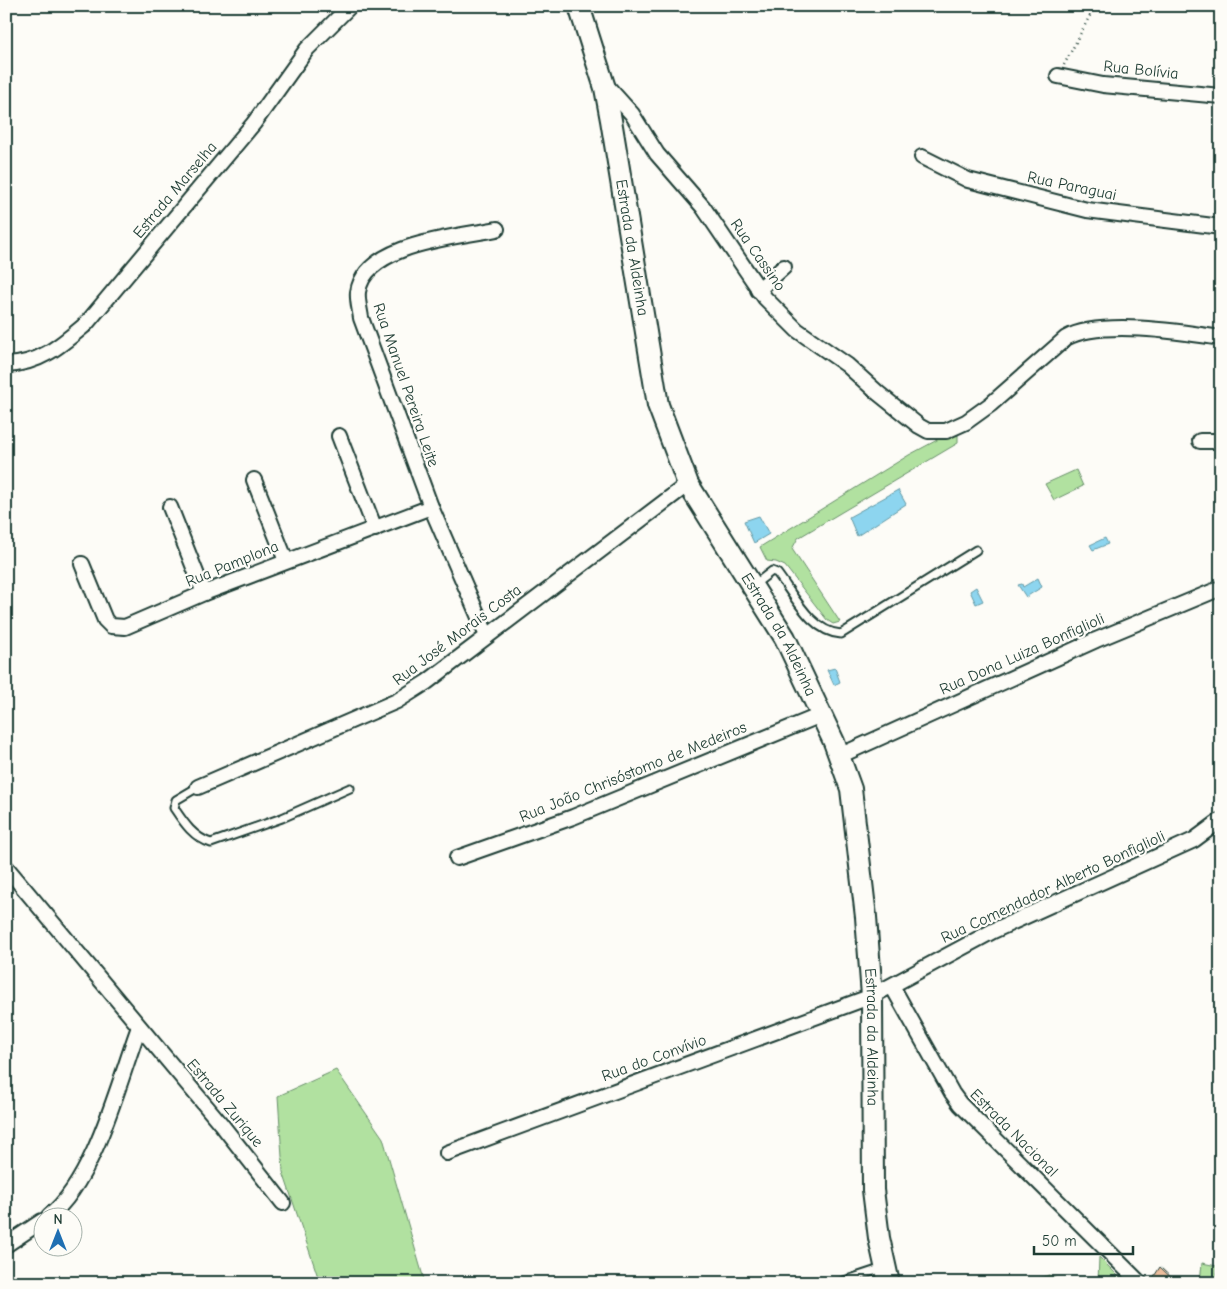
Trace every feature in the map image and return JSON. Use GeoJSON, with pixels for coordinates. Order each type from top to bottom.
{"type":"FeatureCollection","features":[{"type":"Feature","properties":{"kind":"street","name":"Estrada Marselha"},"geometry":{"type":"LineString","coordinates":[[6,365],[36,360],[55,350],[86,324],[254,123],[308,49],[350,6]]}},
{"type":"Feature","properties":{"kind":"street","name":"Estrada da Aldeinha"},"geometry":{"type":"LineString","coordinates":[[579,6],[603,82],[632,240],[658,405],[688,484],[785,638],[840,756],[851,789],[866,917],[872,996],[874,1190],[887,1275]]}},
{"type":"Feature","properties":{"kind":"street","name":"Rua Bolívia"},"geometry":{"type":"LineString","coordinates":[[1058,76],[1103,85],[1221,96]]}},
{"type":"Feature","properties":{"kind":"street","name":"Rua Cassino"},"geometry":{"type":"LineString","coordinates":[[603,82],[632,114],[657,154],[703,207],[758,290],[797,330],[847,364],[885,399],[928,431],[946,431],[957,427],[991,404],[1066,338],[1083,331],[1154,330],[1221,338]]}},
{"type":"Feature","properties":{"kind":"street","name":"Rua Paraguai"},"geometry":{"type":"LineString","coordinates":[[922,157],[968,180],[1086,210],[1221,227]]}},
{"type":"Feature","properties":{"kind":"street","name":"Rua Manuel Pereira Leite"},"geometry":{"type":"LineString","coordinates":[[487,636],[431,507],[362,318],[358,292],[363,278],[376,264],[404,248],[497,230]]}},
{"type":"Feature","properties":{"kind":"street"},"geometry":{"type":"LineString","coordinates":[[758,290],[784,267]]}},
{"type":"Feature","properties":{"kind":"street"},"geometry":{"type":"LineString","coordinates":[[339,436],[375,529]]}},
{"type":"Feature","properties":{"kind":"street"},"geometry":{"type":"LineString","coordinates":[[1200,441],[1221,441]]}},
{"type":"Feature","properties":{"kind":"street"},"geometry":{"type":"LineString","coordinates":[[254,480],[286,561]]}},
{"type":"Feature","properties":{"kind":"street","name":"Rua José Morais Costa"},"geometry":{"type":"LineString","coordinates":[[198,787],[397,701],[428,682],[688,484]]}},
{"type":"Feature","properties":{"kind":"street"},"geometry":{"type":"LineString","coordinates":[[170,507],[204,593]]}},
{"type":"Feature","properties":{"kind":"street","name":"Rua Pamplona"},"geometry":{"type":"LineString","coordinates":[[82,564],[105,620],[111,626],[125,627],[204,593],[431,507]]}},
{"type":"Feature","properties":{"kind":"street","name":"Rua Dona Luiza Bonfiglioli"},"geometry":{"type":"LineString","coordinates":[[840,756],[1096,640],[1221,588]]}},
{"type":"Feature","properties":{"kind":"street","name":"Rua João Chrisóstomo de Medeiros"},"geometry":{"type":"LineString","coordinates":[[457,858],[573,817],[822,715]]}},
{"type":"Feature","properties":{"kind":"street","name":"Rua Comendador Alberto Bonfiglioli"},"geometry":{"type":"LineString","coordinates":[[872,996],[993,931],[1194,840],[1221,820]]}},
{"type":"Feature","properties":{"kind":"street","name":"Estrada Zurique"},"geometry":{"type":"LineString","coordinates":[[6,867],[221,1124],[283,1203]]}},
{"type":"Feature","properties":{"kind":"street","name":"Estrada Nacional"},"geometry":{"type":"LineString","coordinates":[[892,986],[952,1094],[960,1104],[1140,1283]]}},
{"type":"Feature","properties":{"kind":"street","name":"Rua do Convívio"},"geometry":{"type":"LineString","coordinates":[[448,1153],[872,996]]}},
{"type":"Feature","properties":{"kind":"street"},"geometry":{"type":"LineString","coordinates":[[61,1206],[80,1181],[104,1124],[139,1027]]}},
{"type":"Feature","properties":{"kind":"street"},"geometry":{"type":"LineString","coordinates":[[6,1245],[32,1228]]}},
{"type":"Feature","properties":{"kind":"lane"},"geometry":{"type":"LineString","coordinates":[[752,587],[768,573],[772,571],[777,573],[819,628],[830,634],[841,634],[976,550]]}},
{"type":"Feature","properties":{"kind":"lane"},"geometry":{"type":"LineString","coordinates":[[198,787],[176,800],[174,808],[190,830],[201,839],[211,843],[282,818],[350,788]]}},
{"type":"Feature","properties":{"kind":"lane"},"geometry":{"type":"LineString","coordinates":[[838,1283],[887,1275]]}},
{"type":"Feature","properties":{"kind":"path"},"geometry":{"type":"LineString","coordinates":[[1058,76],[1095,6]]}},
{"type":"Feature","properties":{"kind":"green space"},"geometry":{"type":"Polygon","coordinates":[[[958,435],[958,443],[798,538],[792,549],[840,622],[833,624],[827,620],[785,566],[767,561],[760,547],[909,455],[939,439],[958,435]]]}},
{"type":"Feature","properties":{"kind":"green space"},"geometry":{"type":"Polygon","coordinates":[[[1076,470],[1083,486],[1054,500],[1045,484],[1076,470]]]}},
{"type":"Feature","properties":{"kind":"green space"},"geometry":{"type":"Polygon","coordinates":[[[336,1070],[383,1138],[425,1283],[320,1283],[283,1172],[278,1096],[336,1070]]]}},
{"type":"Feature","properties":{"kind":"green space"},"geometry":{"type":"Polygon","coordinates":[[[1099,1257],[1125,1283],[1098,1283],[1099,1257]]]}},
{"type":"Feature","properties":{"kind":"green space"},"geometry":{"type":"Polygon","coordinates":[[[1202,1263],[1217,1266],[1216,1283],[1200,1283],[1202,1263]]]}},
{"type":"Feature","properties":{"kind":"green space"},"geometry":{"type":"Polygon","coordinates":[[[1050,1275],[1062,1283],[1022,1283],[1050,1275]]]}},
{"type":"Feature","properties":{"kind":"water"},"geometry":{"type":"Polygon","coordinates":[[[898,490],[906,504],[857,536],[849,517],[898,490]]]}},
{"type":"Feature","properties":{"kind":"water"},"geometry":{"type":"Polygon","coordinates":[[[759,516],[769,534],[754,543],[744,521],[759,516]]]}},
{"type":"Feature","properties":{"kind":"water"},"geometry":{"type":"Polygon","coordinates":[[[1105,538],[1108,544],[1093,550],[1090,545],[1105,538]]]}},
{"type":"Feature","properties":{"kind":"water"},"geometry":{"type":"Polygon","coordinates":[[[1038,578],[1042,587],[1026,597],[1018,585],[1022,584],[1023,587],[1038,578]]]}},
{"type":"Feature","properties":{"kind":"water"},"geometry":{"type":"Polygon","coordinates":[[[976,587],[983,601],[976,604],[970,591],[976,587]]]}},
{"type":"Feature","properties":{"kind":"water"},"geometry":{"type":"Polygon","coordinates":[[[835,668],[840,682],[834,685],[827,670],[835,668]]]}},
{"type":"Feature","properties":{"kind":"building"},"geometry":{"type":"Polygon","coordinates":[[[1160,1267],[1177,1283],[1158,1283],[1153,1278],[1160,1267]]]}}]}
